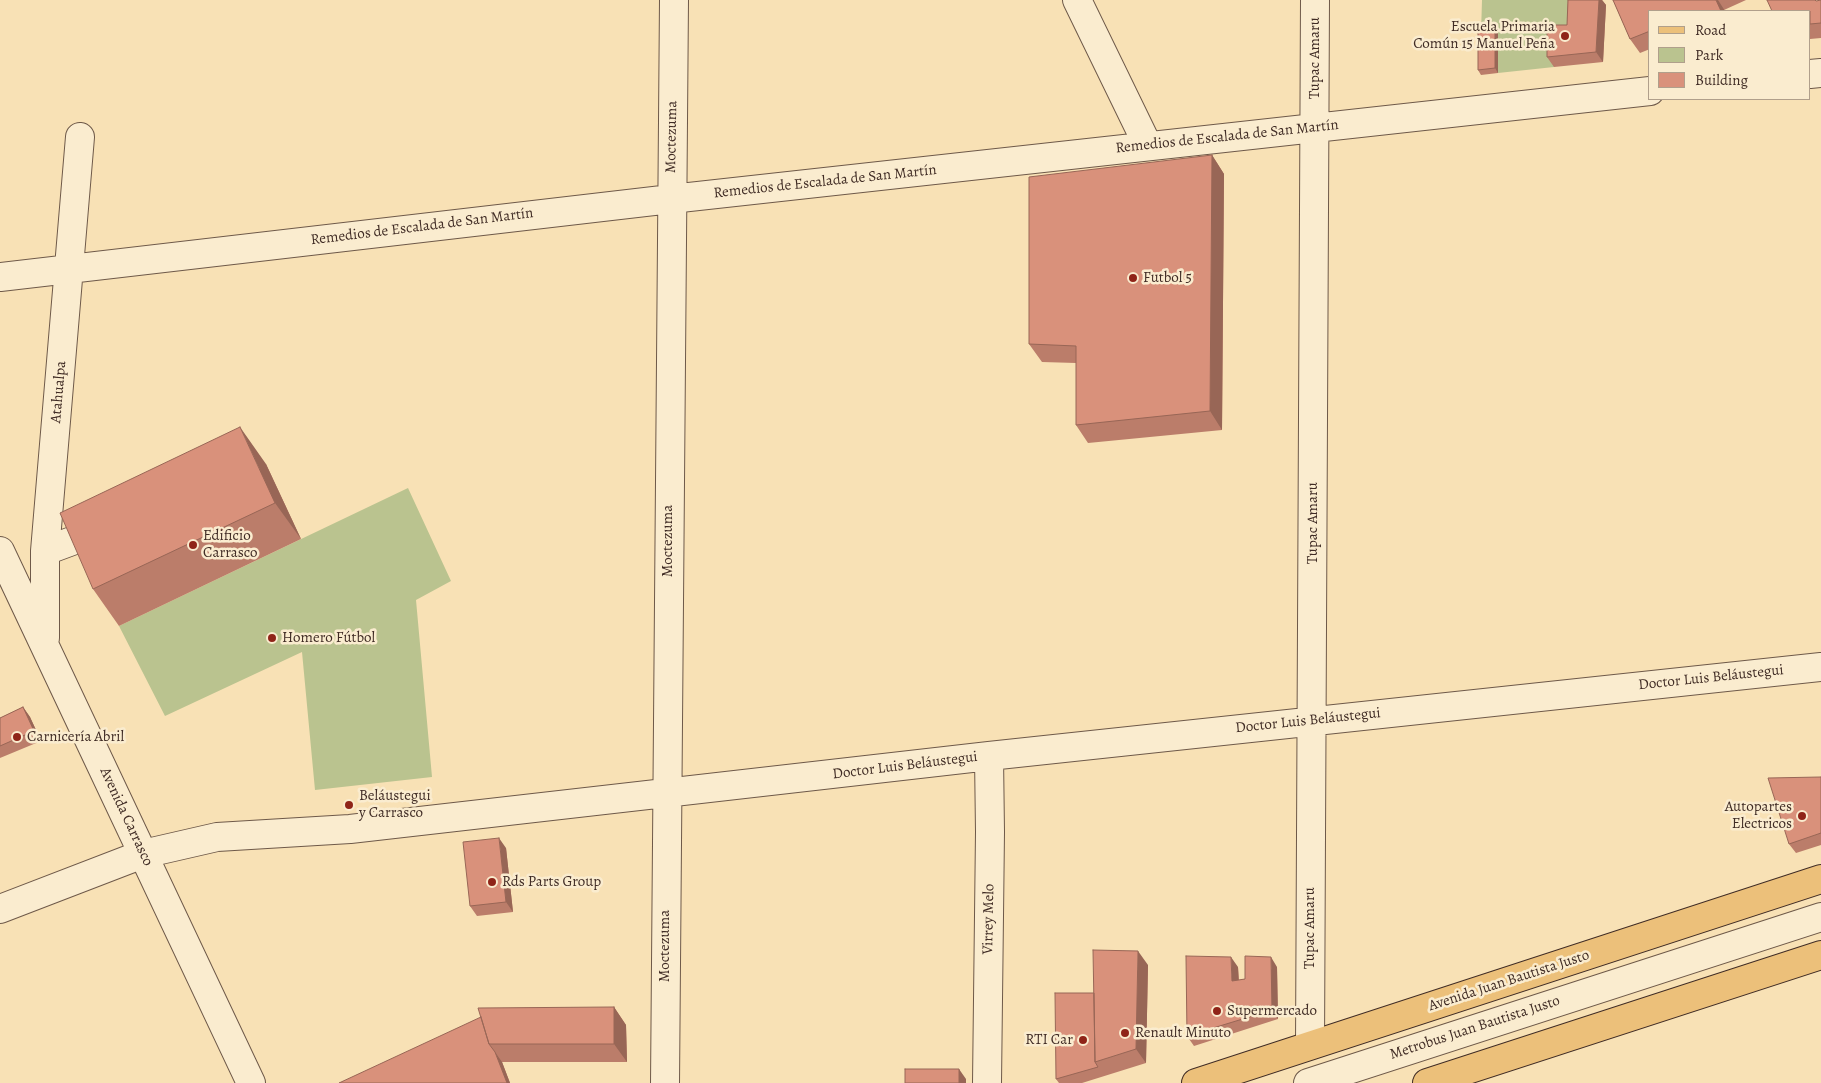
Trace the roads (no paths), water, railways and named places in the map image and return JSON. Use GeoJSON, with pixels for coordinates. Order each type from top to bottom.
{"type":"FeatureCollection","features":[{"type":"Feature","properties":{"kind":"main road","name":"Avenida Juan Bautista Justo"},"geometry":{"type":"LineString","coordinates":[[1196,1083],[1821,879]]}},
{"type":"Feature","properties":{"kind":"main road"},"geometry":{"type":"LineString","coordinates":[[1427,1083],[1821,955]]}},
{"type":"Feature","properties":{"kind":"street","name":"Moctezuma"},"geometry":{"type":"LineString","coordinates":[[665,1083],[674,0]]}},
{"type":"Feature","properties":{"kind":"street"},"geometry":{"type":"LineString","coordinates":[[1077,0],[1148,146]]}},
{"type":"Feature","properties":{"kind":"street","name":"Tupac Amaru"},"geometry":{"type":"LineString","coordinates":[[1310,1045],[1315,0]]}},
{"type":"Feature","properties":{"kind":"street","name":"Remedios de Escalada de San Martín"},"geometry":{"type":"LineString","coordinates":[[0,277],[671,199],[1648,91]]}},
{"type":"Feature","properties":{"kind":"street","name":"Atahualpa"},"geometry":{"type":"LineString","coordinates":[[45,647],[45,551],[80,137]]}},
{"type":"Feature","properties":{"kind":"street"},"geometry":{"type":"LineString","coordinates":[[45,551],[131,517]]}},
{"type":"Feature","properties":{"kind":"street","name":"Avenida Carrasco"},"geometry":{"type":"LineString","coordinates":[[1,556],[251,1083]]}},
{"type":"Feature","properties":{"kind":"street","name":"Doctor Luis Beláustegui"},"geometry":{"type":"LineString","coordinates":[[0,908],[143,854],[217,837],[350,829],[989,756],[1821,667]]}},
{"type":"Feature","properties":{"kind":"street","name":"Virrey Melo"},"geometry":{"type":"LineString","coordinates":[[987,1083],[989,756]]}},
{"type":"Feature","properties":{"kind":"street","name":"Metrobus Juan Bautista Justo"},"geometry":{"type":"LineString","coordinates":[[1308,1083],[1821,917]]}},
{"type":"Feature","properties":{"kind":"street","name":"Metrobus Juan Bautista Justo"},"geometry":{"type":"LineString","coordinates":[[1643,974],[1715,966],[1821,934]]}},
{"type":"Feature","properties":{"kind":"place","name":"Escuela Primaria Común 15 Manuel Peña"},"geometry":{"type":"Point","coordinates":[1565,36]}},
{"type":"Feature","properties":{"kind":"place","name":"Futbol 5"},"geometry":{"type":"Point","coordinates":[1133,278]}},
{"type":"Feature","properties":{"kind":"place","name":"Edificio Carrasco"},"geometry":{"type":"Point","coordinates":[193,545]}},
{"type":"Feature","properties":{"kind":"place","name":"Homero Fútbol"},"geometry":{"type":"Point","coordinates":[272,638]}},
{"type":"Feature","properties":{"kind":"place","name":"Carnicería Abril"},"geometry":{"type":"Point","coordinates":[17,737]}},
{"type":"Feature","properties":{"kind":"place","name":"Beláustegui y Carrasco"},"geometry":{"type":"Point","coordinates":[349,805]}},
{"type":"Feature","properties":{"kind":"place","name":"Autopartes Electricos"},"geometry":{"type":"Point","coordinates":[1802,816]}},
{"type":"Feature","properties":{"kind":"place","name":"Rds Parts Group"},"geometry":{"type":"Point","coordinates":[492,882]}},
{"type":"Feature","properties":{"kind":"place","name":"Supermercado"},"geometry":{"type":"Point","coordinates":[1217,1011]}},
{"type":"Feature","properties":{"kind":"place","name":"Renault Minuto"},"geometry":{"type":"Point","coordinates":[1125,1033]}},
{"type":"Feature","properties":{"kind":"place","name":"RTI Car"},"geometry":{"type":"Point","coordinates":[1083,1040]}}]}
